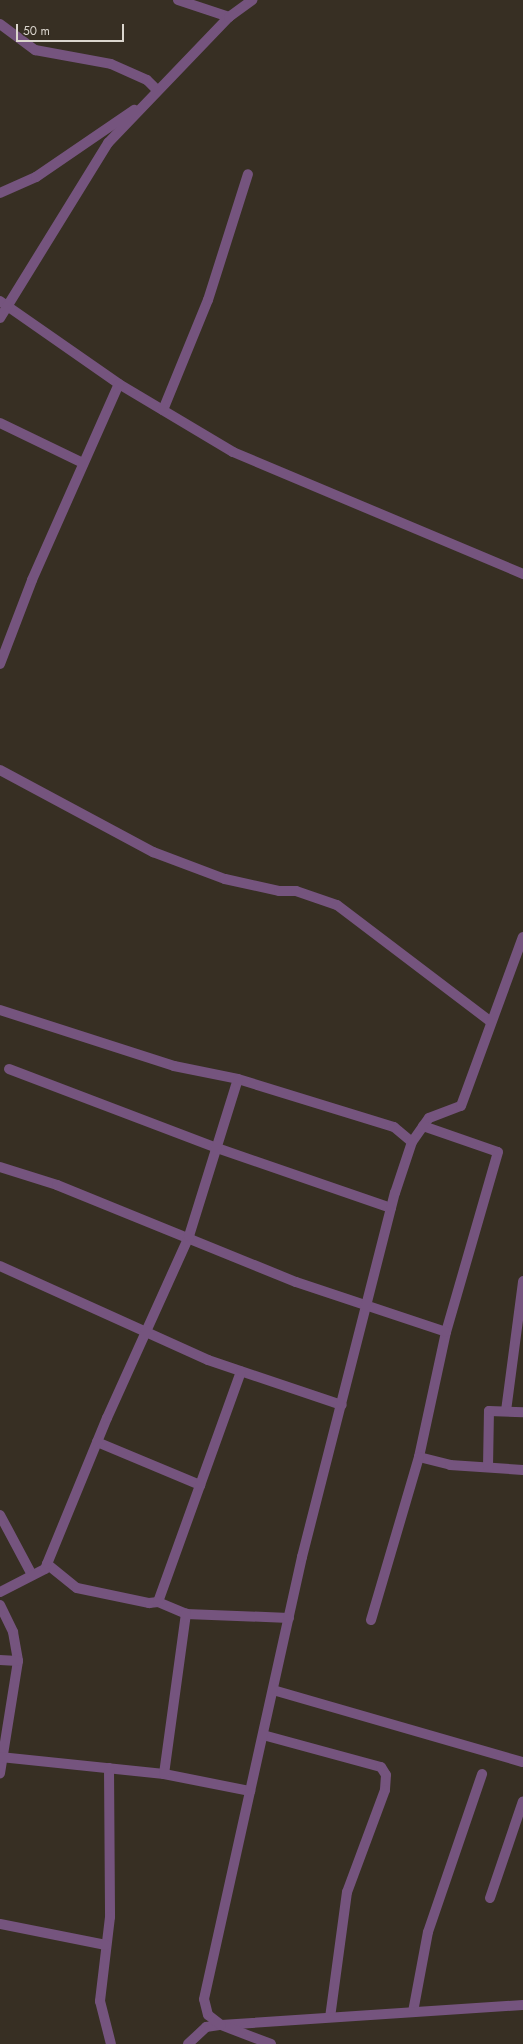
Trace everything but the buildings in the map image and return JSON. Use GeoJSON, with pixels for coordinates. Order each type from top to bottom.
{"type":"FeatureCollection","features":[{"type":"Feature","properties":{"kind":"street"},"geometry":{"type":"LineString","coordinates":[[178,0],[229,17]]}},
{"type":"Feature","properties":{"kind":"street"},"geometry":{"type":"LineString","coordinates":[[0,318],[3,303],[108,143],[157,90],[229,17],[252,0]]}},
{"type":"Feature","properties":{"kind":"street"},"geometry":{"type":"LineString","coordinates":[[0,24],[35,50],[110,64],[148,80],[157,90]]}},
{"type":"Feature","properties":{"kind":"street"},"geometry":{"type":"LineString","coordinates":[[0,193],[36,177],[143,105]]}},
{"type":"Feature","properties":{"kind":"street"},"geometry":{"type":"LineString","coordinates":[[163,410],[208,300],[248,174]]}},
{"type":"Feature","properties":{"kind":"street"},"geometry":{"type":"LineString","coordinates":[[3,303],[119,384],[233,452],[292,480],[523,574]]}},
{"type":"Feature","properties":{"kind":"street"},"geometry":{"type":"LineString","coordinates":[[0,664],[83,463],[119,384]]}},
{"type":"Feature","properties":{"kind":"street"},"geometry":{"type":"LineString","coordinates":[[0,423],[83,463]]}},
{"type":"Feature","properties":{"kind":"street"},"geometry":{"type":"LineString","coordinates":[[0,770],[154,852],[225,879],[296,891],[337,905],[491,1022]]}},
{"type":"Feature","properties":{"kind":"street"},"geometry":{"type":"LineString","coordinates":[[270,2044],[221,2025],[208,2015],[204,1999],[289,1618],[391,1208],[412,1142],[429,1118],[461,1106],[523,937]]}},
{"type":"Feature","properties":{"kind":"street"},"geometry":{"type":"LineString","coordinates":[[0,1010],[174,1066],[238,1079],[394,1127],[412,1142]]}},
{"type":"Feature","properties":{"kind":"street"},"geometry":{"type":"LineString","coordinates":[[9,1069],[217,1148],[391,1208]]}},
{"type":"Feature","properties":{"kind":"street"},"geometry":{"type":"LineString","coordinates":[[0,1592],[32,1576],[47,1564],[97,1442],[148,1333],[189,1236],[238,1079]]}},
{"type":"Feature","properties":{"kind":"street"},"geometry":{"type":"LineString","coordinates":[[371,1620],[419,1457],[446,1332],[498,1152],[423,1126]]}},
{"type":"Feature","properties":{"kind":"street"},"geometry":{"type":"LineString","coordinates":[[0,1167],[189,1236],[296,1282],[367,1304],[446,1332]]}},
{"type":"Feature","properties":{"kind":"street"},"geometry":{"type":"LineString","coordinates":[[0,1266],[148,1333],[241,1370],[342,1405]]}},
{"type":"Feature","properties":{"kind":"street"},"geometry":{"type":"LineString","coordinates":[[506,1411],[519,1349],[523,1281]]}},
{"type":"Feature","properties":{"kind":"street"},"geometry":{"type":"LineString","coordinates":[[158,1602],[241,1370]]}},
{"type":"Feature","properties":{"kind":"street"},"geometry":{"type":"LineString","coordinates":[[488,1467],[489,1411],[523,1412]]}},
{"type":"Feature","properties":{"kind":"street"},"geometry":{"type":"LineString","coordinates":[[97,1442],[200,1485]]}},
{"type":"Feature","properties":{"kind":"street"},"geometry":{"type":"LineString","coordinates":[[419,1457],[450,1465],[523,1470]]}},
{"type":"Feature","properties":{"kind":"street"},"geometry":{"type":"LineString","coordinates":[[0,1515],[32,1576]]}},
{"type":"Feature","properties":{"kind":"street"},"geometry":{"type":"LineString","coordinates":[[47,1564],[77,1588],[149,1603],[158,1602],[186,1614],[289,1618]]}},
{"type":"Feature","properties":{"kind":"street"},"geometry":{"type":"LineString","coordinates":[[0,1605],[12,1632],[18,1661],[0,1774]]}},
{"type":"Feature","properties":{"kind":"street"},"geometry":{"type":"LineString","coordinates":[[164,1774],[186,1614]]}},
{"type":"Feature","properties":{"kind":"street"},"geometry":{"type":"LineString","coordinates":[[0,1660],[18,1661]]}},
{"type":"Feature","properties":{"kind":"street"},"geometry":{"type":"LineString","coordinates":[[273,1690],[523,1762]]}},
{"type":"Feature","properties":{"kind":"street"},"geometry":{"type":"LineString","coordinates":[[264,1735],[381,1766],[386,1775],[385,1790],[347,1892],[330,2017]]}},
{"type":"Feature","properties":{"kind":"street"},"geometry":{"type":"LineString","coordinates":[[2,1757],[164,1774],[250,1791]]}},
{"type":"Feature","properties":{"kind":"street"},"geometry":{"type":"LineString","coordinates":[[109,1768],[112,1826],[106,1945],[100,2001],[110,2044]]}},
{"type":"Feature","properties":{"kind":"street"},"geometry":{"type":"LineString","coordinates":[[413,2012],[428,1932],[482,1774]]}},
{"type":"Feature","properties":{"kind":"street"},"geometry":{"type":"LineString","coordinates":[[490,1898],[523,1801]]}},
{"type":"Feature","properties":{"kind":"street"},"geometry":{"type":"LineString","coordinates":[[0,1924],[106,1945]]}},
{"type":"Feature","properties":{"kind":"street"},"geometry":{"type":"LineString","coordinates":[[188,2044],[206,2027],[221,2025],[523,2005]]}}]}
